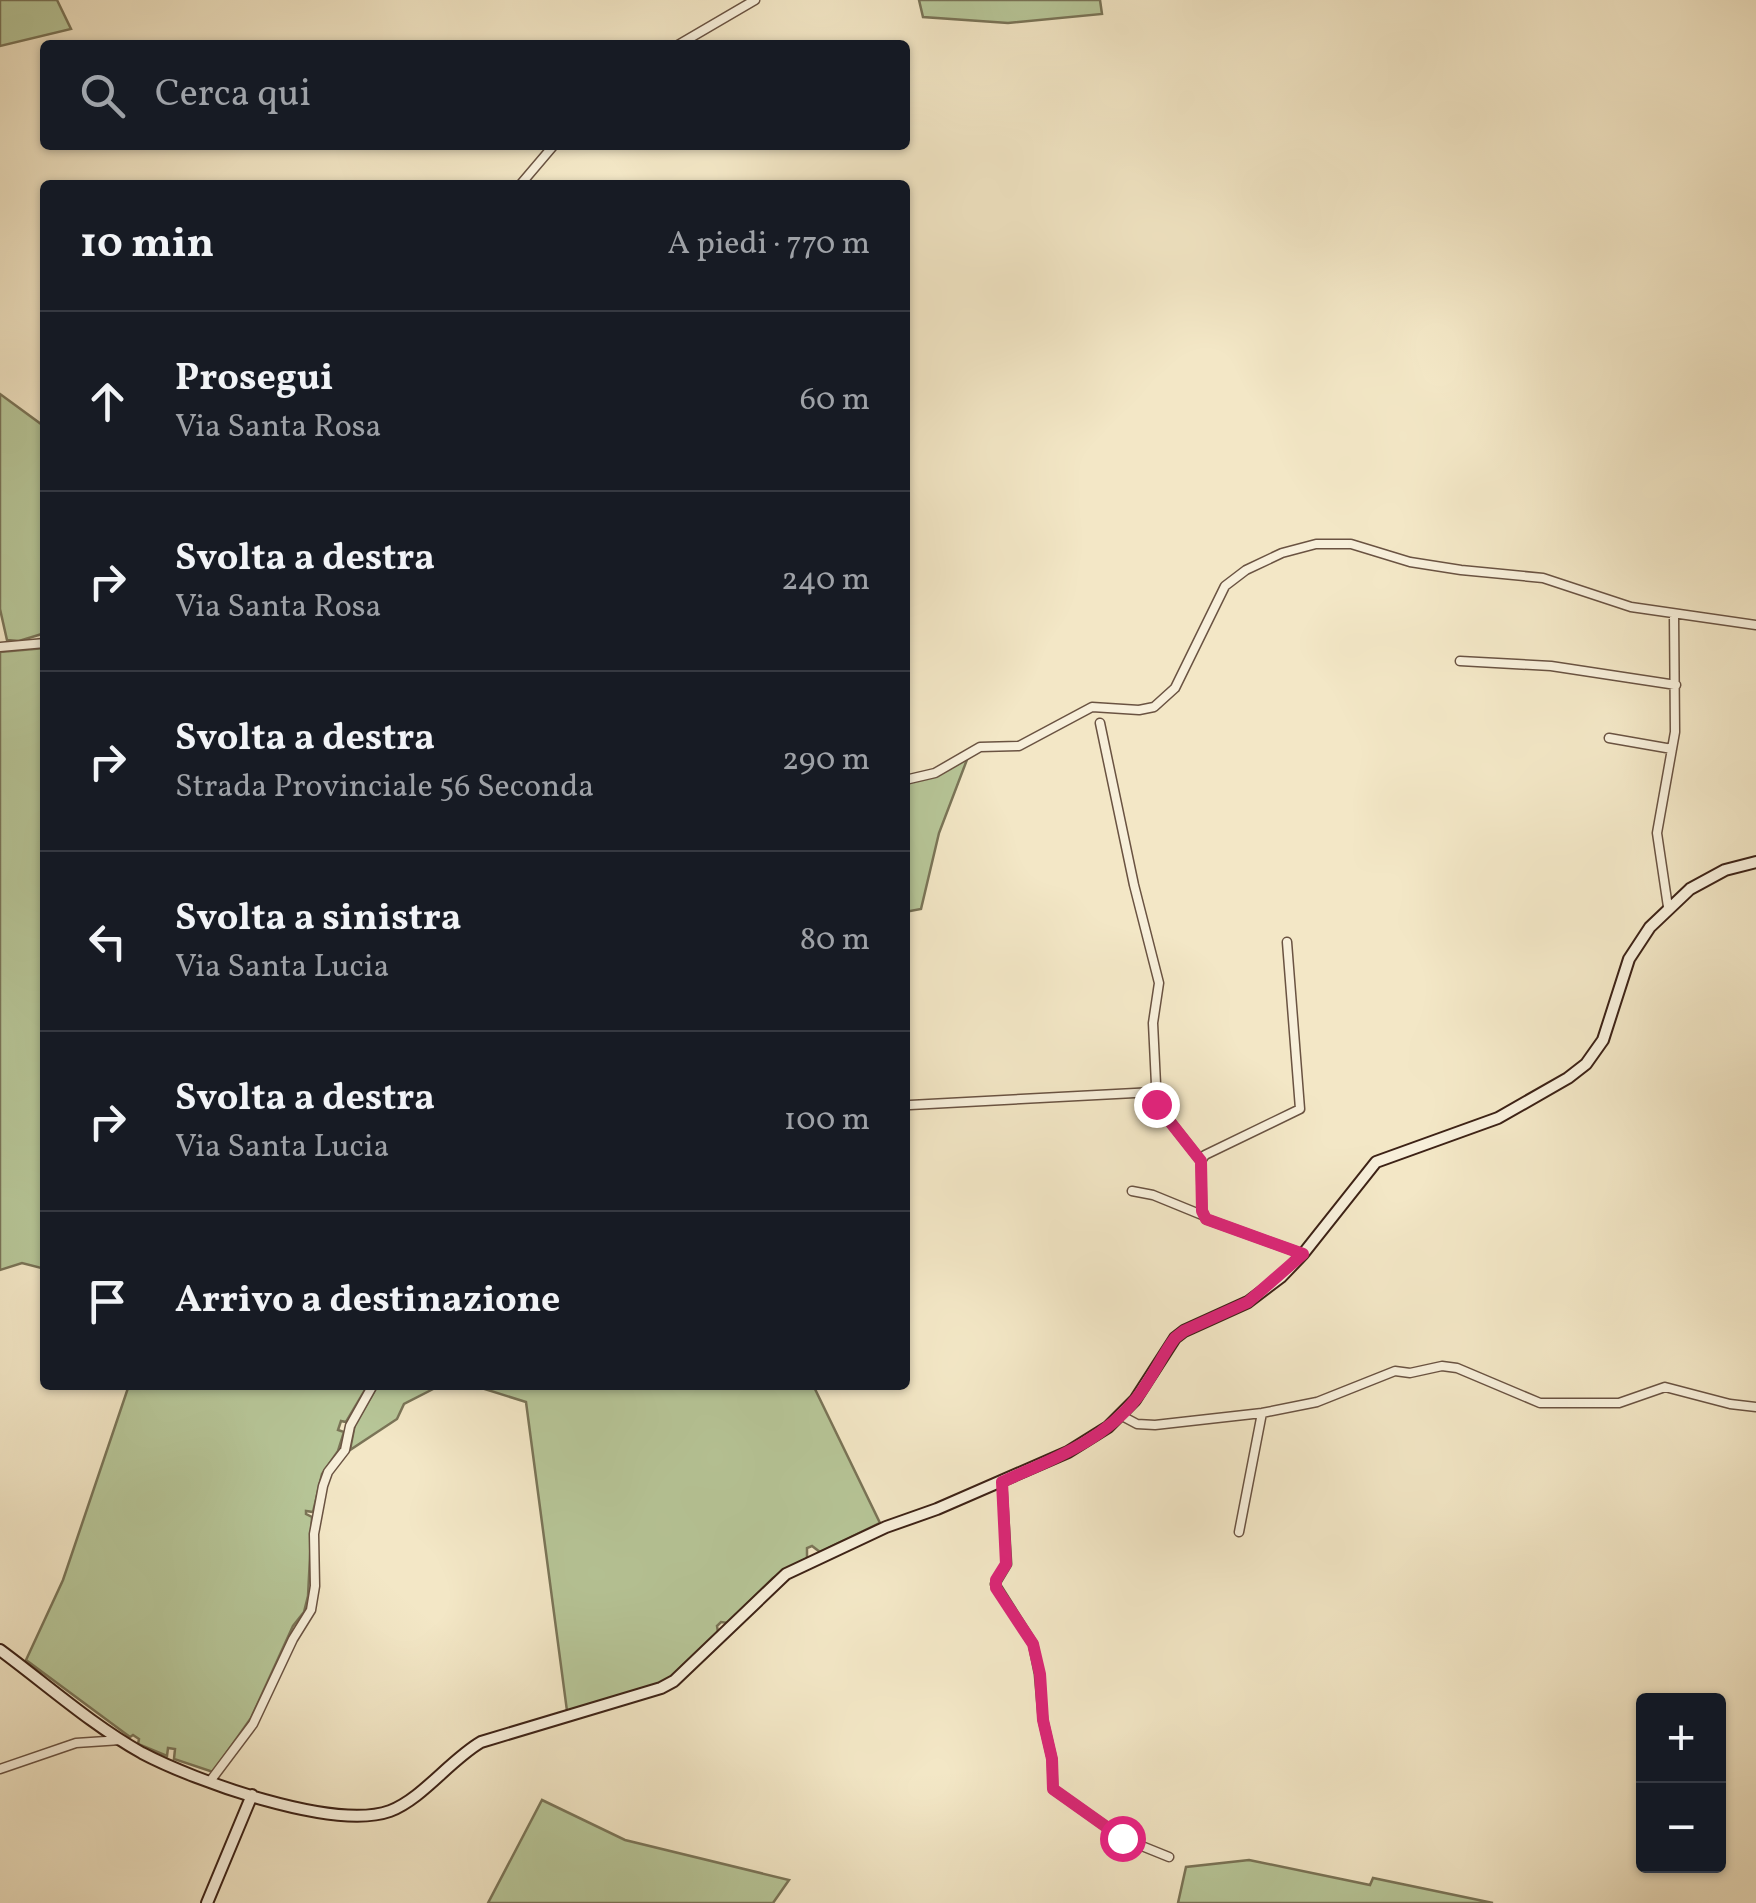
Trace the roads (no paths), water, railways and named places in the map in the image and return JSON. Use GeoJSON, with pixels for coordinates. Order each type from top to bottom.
{"type":"FeatureCollection","features":[{"type":"Feature","properties":{"kind":"street"},"geometry":{"type":"LineString","coordinates":[[687,40],[755,0]]}},
{"type":"Feature","properties":{"kind":"street"},"geometry":{"type":"LineString","coordinates":[[524,180],[550,150]]}},
{"type":"Feature","properties":{"kind":"street"},"geometry":{"type":"LineString","coordinates":[[910,779],[935,773],[980,747],[1019,746],[1092,707],[1154,707],[1175,688],[1225,586],[1246,570],[1282,553],[1316,544],[1352,544],[1410,562],[1543,578],[1630,607],[1756,625]]}},
{"type":"Feature","properties":{"kind":"street"},"geometry":{"type":"LineString","coordinates":[[1668,907],[1656,834],[1672,749],[1676,685],[1674,615]]}},
{"type":"Feature","properties":{"kind":"street"},"geometry":{"type":"LineString","coordinates":[[0,647],[40,643]]}},
{"type":"Feature","properties":{"kind":"street"},"geometry":{"type":"LineString","coordinates":[[1460,661],[1551,666],[1676,685]]}},
{"type":"Feature","properties":{"kind":"street"},"geometry":{"type":"LineString","coordinates":[[1100,723],[1134,885],[1160,982],[1153,1024],[1156,1104],[1201,1161],[1202,1215]]}},
{"type":"Feature","properties":{"kind":"street"},"geometry":{"type":"LineString","coordinates":[[1610,738],[1672,749]]}},
{"type":"Feature","properties":{"kind":"street"},"geometry":{"type":"LineString","coordinates":[[0,1650],[144,1754],[252,1795],[311,1812],[366,1816],[396,1809],[455,1758],[481,1742],[662,1688],[674,1681],[776,1582],[796,1568],[1068,1452],[1122,1416],[1175,1338],[1248,1302],[1303,1254],[1376,1162],[1498,1118],[1586,1064],[1602,1040],[1629,959],[1650,927],[1668,907],[1707,878],[1756,862]]}},
{"type":"Feature","properties":{"kind":"street"},"geometry":{"type":"LineString","coordinates":[[1201,1161],[1300,1110],[1287,942]]}},
{"type":"Feature","properties":{"kind":"street"},"geometry":{"type":"LineString","coordinates":[[910,1105],[1154,1092]]}},
{"type":"Feature","properties":{"kind":"street"},"geometry":{"type":"LineString","coordinates":[[1132,1191],[1303,1254]]}},
{"type":"Feature","properties":{"kind":"street"},"geometry":{"type":"LineString","coordinates":[[1122,1416],[1136,1424],[1155,1425],[1262,1413],[1317,1402],[1396,1371],[1410,1373],[1442,1366],[1458,1368],[1540,1403],[1620,1403],[1665,1387],[1730,1404],[1756,1406]]}},
{"type":"Feature","properties":{"kind":"street"},"geometry":{"type":"LineString","coordinates":[[212,1780],[253,1724],[293,1639],[312,1610],[314,1534],[323,1486],[328,1472],[342,1455],[350,1426],[370,1390]]}},
{"type":"Feature","properties":{"kind":"street"},"geometry":{"type":"LineString","coordinates":[[1239,1532],[1262,1413]]}},
{"type":"Feature","properties":{"kind":"street"},"geometry":{"type":"LineString","coordinates":[[1002,1482],[1006,1564],[996,1580],[996,1588],[1033,1644],[1052,1759],[1053,1789],[1122,1838],[1169,1857]]}},
{"type":"Feature","properties":{"kind":"street"},"geometry":{"type":"LineString","coordinates":[[0,1769],[76,1743],[122,1740]]}},
{"type":"Feature","properties":{"kind":"street"},"geometry":{"type":"LineString","coordinates":[[207,1903],[252,1795]]}}]}
